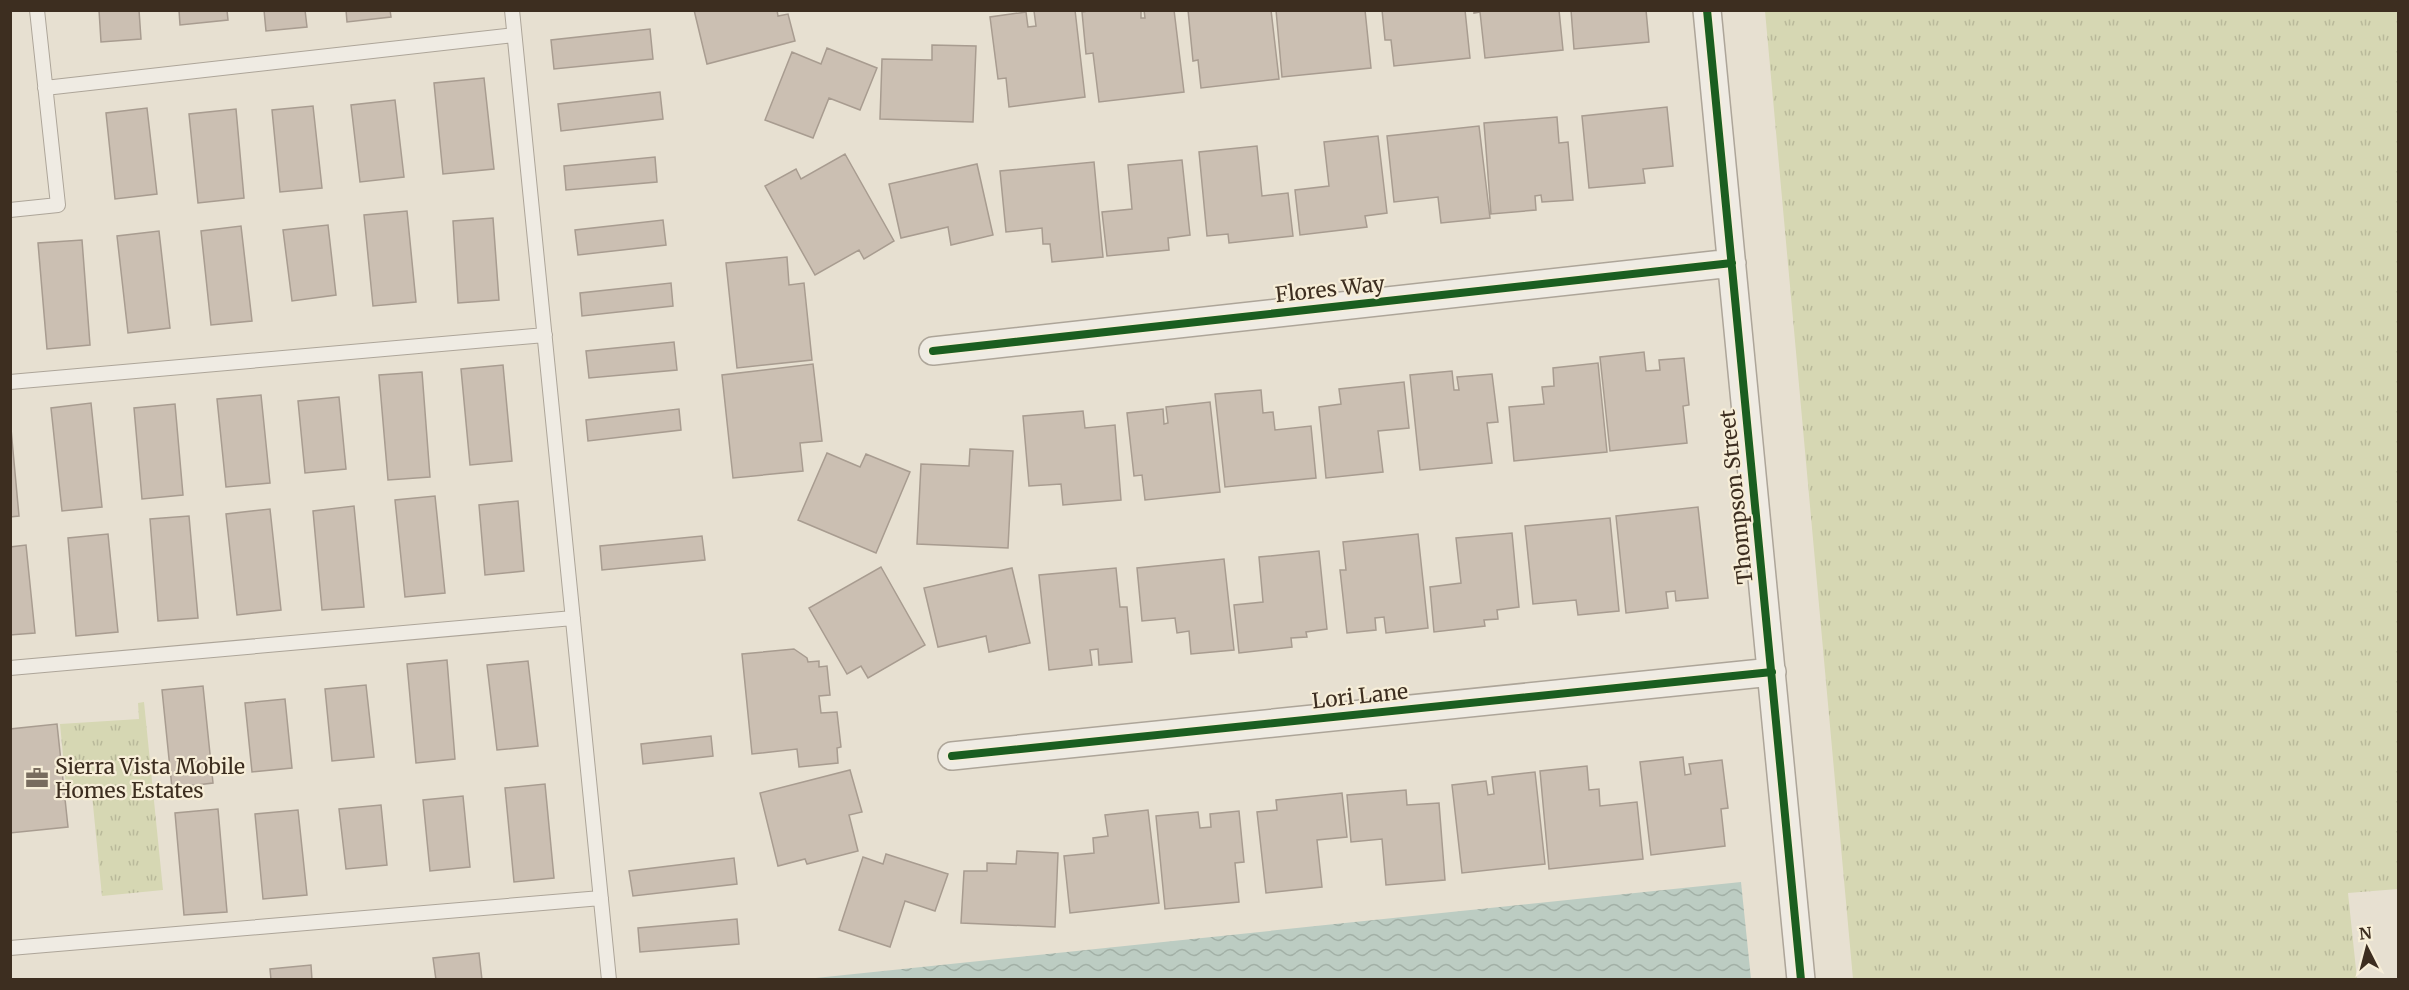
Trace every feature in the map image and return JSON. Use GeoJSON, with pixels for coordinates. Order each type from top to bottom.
{"type":"FeatureCollection","features":[{"type":"Feature","properties":{"kind":"street","name":"Thompson Street"},"geometry":{"type":"LineString","coordinates":[[1707,10],[1801,980]]}},
{"type":"Feature","properties":{"kind":"street","name":"Flores Way"},"geometry":{"type":"LineString","coordinates":[[933,351],[1732,263]]}},
{"type":"Feature","properties":{"kind":"street","name":"Lori Lane"},"geometry":{"type":"LineString","coordinates":[[952,756],[1772,672]]}},
{"type":"Feature","properties":{"kind":"lane"},"geometry":{"type":"LineString","coordinates":[[10,210],[58,205],[37,10]]}},
{"type":"Feature","properties":{"kind":"lane"},"geometry":{"type":"LineString","coordinates":[[512,10],[609,980]]}},
{"type":"Feature","properties":{"kind":"lane"},"geometry":{"type":"LineString","coordinates":[[45,88],[514,35]]}},
{"type":"Feature","properties":{"kind":"lane"},"geometry":{"type":"LineString","coordinates":[[10,382],[545,335]]}},
{"type":"Feature","properties":{"kind":"lane"},"geometry":{"type":"LineString","coordinates":[[10,668],[573,618]]}},
{"type":"Feature","properties":{"kind":"lane"},"geometry":{"type":"LineString","coordinates":[[10,948],[601,898]]}},
{"type":"Feature","properties":{"kind":"green space"},"geometry":{"type":"Polygon","coordinates":[[[1765,11],[2398,11],[2398,889],[2348,893],[2357,979],[1853,979],[1765,11]]]}},
{"type":"Feature","properties":{"kind":"green space"},"geometry":{"type":"Polygon","coordinates":[[[144,702],[163,890],[102,896],[91,785],[66,786],[60,724],[139,719],[138,703],[144,702]]]}},
{"type":"Feature","properties":{"kind":"water"},"geometry":{"type":"Polygon","coordinates":[[[1741,882],[1751,979],[806,979],[1741,882]]]}},
{"type":"Feature","properties":{"kind":"building"},"geometry":{"type":"Polygon","coordinates":[[[99,10],[139,10],[141,39],[101,42],[99,10]]]}},
{"type":"Feature","properties":{"kind":"building"},"geometry":{"type":"Polygon","coordinates":[[[179,10],[227,10],[228,20],[180,25],[179,10]]]}},
{"type":"Feature","properties":{"kind":"building"},"geometry":{"type":"Polygon","coordinates":[[[264,10],[305,10],[307,27],[266,31],[264,10]]]}},
{"type":"Feature","properties":{"kind":"building"},"geometry":{"type":"Polygon","coordinates":[[[346,10],[390,10],[391,17],[347,22],[346,10]]]}},
{"type":"Feature","properties":{"kind":"building"},"geometry":{"type":"Polygon","coordinates":[[[694,10],[777,10],[778,16],[788,14],[795,41],[707,64],[694,10]]]}},
{"type":"Feature","properties":{"kind":"building"},"geometry":{"type":"Polygon","coordinates":[[[1075,10],[1085,97],[1009,107],[1006,78],[998,79],[990,17],[1026,12],[1028,27],[1036,26],[1034,11],[1075,10]]]}},
{"type":"Feature","properties":{"kind":"building"},"geometry":{"type":"Polygon","coordinates":[[[1141,10],[1141,18],[1145,18],[1144,10],[1174,10],[1184,92],[1099,102],[1093,53],[1086,54],[1082,12],[1141,10]]]}},
{"type":"Feature","properties":{"kind":"building"},"geometry":{"type":"Polygon","coordinates":[[[1188,10],[1271,10],[1279,79],[1201,88],[1198,60],[1193,61],[1188,10]]]}},
{"type":"Feature","properties":{"kind":"building"},"geometry":{"type":"Polygon","coordinates":[[[1276,10],[1365,10],[1371,68],[1282,77],[1276,10]]]}},
{"type":"Feature","properties":{"kind":"building"},"geometry":{"type":"Polygon","coordinates":[[[1382,10],[1465,10],[1470,58],[1394,66],[1391,40],[1385,40],[1382,10]]]}},
{"type":"Feature","properties":{"kind":"building"},"geometry":{"type":"Polygon","coordinates":[[[1474,10],[1559,10],[1563,50],[1485,58],[1480,12],[1474,13],[1474,10]]]}},
{"type":"Feature","properties":{"kind":"building"},"geometry":{"type":"Polygon","coordinates":[[[1571,10],[1646,10],[1649,42],[1574,49],[1571,10]]]}},
{"type":"Feature","properties":{"kind":"building"},"geometry":{"type":"Polygon","coordinates":[[[650,29],[653,59],[554,69],[551,40],[650,29]]]}},
{"type":"Feature","properties":{"kind":"building"},"geometry":{"type":"Polygon","coordinates":[[[932,45],[976,46],[973,122],[880,119],[882,59],[932,60],[932,45]]]}},
{"type":"Feature","properties":{"kind":"building"},"geometry":{"type":"Polygon","coordinates":[[[827,48],[877,68],[860,110],[829,98],[813,138],[765,120],[792,52],[821,64],[827,48]]]}},
{"type":"Feature","properties":{"kind":"building"},"geometry":{"type":"Polygon","coordinates":[[[484,78],[494,169],[443,174],[434,83],[484,78]]]}},
{"type":"Feature","properties":{"kind":"building"},"geometry":{"type":"Polygon","coordinates":[[[660,92],[663,119],[561,131],[558,104],[660,92]]]}},
{"type":"Feature","properties":{"kind":"building"},"geometry":{"type":"Polygon","coordinates":[[[395,100],[404,177],[360,182],[351,105],[395,100]]]}},
{"type":"Feature","properties":{"kind":"building"},"geometry":{"type":"Polygon","coordinates":[[[313,106],[322,188],[280,192],[272,110],[313,106]]]}},
{"type":"Feature","properties":{"kind":"building"},"geometry":{"type":"Polygon","coordinates":[[[1667,107],[1673,166],[1643,169],[1645,183],[1589,188],[1582,116],[1667,107]]]}},
{"type":"Feature","properties":{"kind":"building"},"geometry":{"type":"Polygon","coordinates":[[[147,108],[157,194],[115,199],[106,113],[147,108]]]}},
{"type":"Feature","properties":{"kind":"building"},"geometry":{"type":"Polygon","coordinates":[[[236,109],[244,198],[198,203],[189,114],[236,109]]]}},
{"type":"Feature","properties":{"kind":"building"},"geometry":{"type":"Polygon","coordinates":[[[1557,117],[1559,143],[1568,142],[1573,200],[1542,202],[1541,195],[1535,196],[1536,210],[1491,214],[1484,123],[1557,117]]]}},
{"type":"Feature","properties":{"kind":"building"},"geometry":{"type":"Polygon","coordinates":[[[1479,126],[1490,218],[1441,223],[1438,197],[1394,202],[1387,136],[1479,126]]]}},
{"type":"Feature","properties":{"kind":"building"},"geometry":{"type":"Polygon","coordinates":[[[1378,136],[1387,213],[1365,216],[1367,227],[1300,235],[1295,190],[1329,186],[1324,142],[1378,136]]]}},
{"type":"Feature","properties":{"kind":"building"},"geometry":{"type":"Polygon","coordinates":[[[1257,146],[1262,196],[1288,193],[1293,236],[1229,243],[1228,234],[1207,236],[1199,152],[1257,146]]]}},
{"type":"Feature","properties":{"kind":"building"},"geometry":{"type":"Polygon","coordinates":[[[845,154],[894,241],[864,259],[859,250],[815,275],[765,186],[796,169],[801,179],[845,154]]]}},
{"type":"Feature","properties":{"kind":"building"},"geometry":{"type":"Polygon","coordinates":[[[655,157],[657,182],[566,190],[564,166],[655,157]]]}},
{"type":"Feature","properties":{"kind":"building"},"geometry":{"type":"Polygon","coordinates":[[[1182,160],[1190,235],[1168,238],[1169,250],[1107,256],[1102,212],[1132,209],[1128,165],[1182,160]]]}},
{"type":"Feature","properties":{"kind":"building"},"geometry":{"type":"Polygon","coordinates":[[[1094,162],[1103,257],[1052,262],[1050,244],[1043,244],[1042,228],[1006,232],[1000,171],[1094,162]]]}},
{"type":"Feature","properties":{"kind":"building"},"geometry":{"type":"Polygon","coordinates":[[[977,164],[993,235],[951,245],[948,227],[901,238],[889,184],[977,164]]]}},
{"type":"Feature","properties":{"kind":"building"},"geometry":{"type":"Polygon","coordinates":[[[407,211],[416,302],[373,306],[364,215],[407,211]]]}},
{"type":"Feature","properties":{"kind":"building"},"geometry":{"type":"Polygon","coordinates":[[[493,218],[499,300],[458,303],[453,221],[493,218]]]}},
{"type":"Feature","properties":{"kind":"building"},"geometry":{"type":"Polygon","coordinates":[[[663,220],[666,245],[578,255],[575,230],[663,220]]]}},
{"type":"Feature","properties":{"kind":"building"},"geometry":{"type":"Polygon","coordinates":[[[328,225],[336,295],[292,301],[283,230],[328,225]]]}},
{"type":"Feature","properties":{"kind":"building"},"geometry":{"type":"Polygon","coordinates":[[[241,226],[252,321],[211,325],[201,231],[241,226]]]}},
{"type":"Feature","properties":{"kind":"building"},"geometry":{"type":"Polygon","coordinates":[[[159,231],[170,328],[128,333],[117,236],[159,231]]]}},
{"type":"Feature","properties":{"kind":"building"},"geometry":{"type":"Polygon","coordinates":[[[82,240],[90,345],[47,349],[38,243],[82,240]]]}},
{"type":"Feature","properties":{"kind":"building"},"geometry":{"type":"Polygon","coordinates":[[[787,257],[789,285],[804,283],[812,360],[737,368],[726,263],[787,257]]]}},
{"type":"Feature","properties":{"kind":"building"},"geometry":{"type":"Polygon","coordinates":[[[671,283],[673,306],[582,316],[580,293],[671,283]]]}},
{"type":"Feature","properties":{"kind":"building"},"geometry":{"type":"Polygon","coordinates":[[[674,342],[677,370],[589,378],[586,351],[674,342]]]}},
{"type":"Feature","properties":{"kind":"building"},"geometry":{"type":"Polygon","coordinates":[[[1644,352],[1646,371],[1660,370],[1659,360],[1684,358],[1689,405],[1683,406],[1687,443],[1610,451],[1600,357],[1644,352]]]}},
{"type":"Feature","properties":{"kind":"building"},"geometry":{"type":"Polygon","coordinates":[[[1598,363],[1607,452],[1514,461],[1509,407],[1544,404],[1542,387],[1554,386],[1553,368],[1598,363]]]}},
{"type":"Feature","properties":{"kind":"building"},"geometry":{"type":"Polygon","coordinates":[[[813,364],[822,441],[800,443],[803,471],[733,478],[722,375],[813,364]]]}},
{"type":"Feature","properties":{"kind":"building"},"geometry":{"type":"Polygon","coordinates":[[[503,365],[512,461],[470,465],[461,369],[503,365]]]}},
{"type":"Feature","properties":{"kind":"building"},"geometry":{"type":"Polygon","coordinates":[[[1452,371],[1454,390],[1459,390],[1457,377],[1492,374],[1498,422],[1487,423],[1492,463],[1420,470],[1410,375],[1452,371]]]}},
{"type":"Feature","properties":{"kind":"building"},"geometry":{"type":"Polygon","coordinates":[[[422,372],[430,477],[388,480],[379,375],[422,372]]]}},
{"type":"Feature","properties":{"kind":"building"},"geometry":{"type":"Polygon","coordinates":[[[1404,382],[1409,428],[1378,431],[1383,472],[1326,478],[1319,407],[1341,404],[1339,389],[1404,382]]]}},
{"type":"Feature","properties":{"kind":"building"},"geometry":{"type":"Polygon","coordinates":[[[1261,390],[1263,413],[1273,412],[1275,430],[1311,426],[1316,478],[1225,487],[1215,394],[1261,390]]]}},
{"type":"Feature","properties":{"kind":"building"},"geometry":{"type":"Polygon","coordinates":[[[261,395],[270,483],[226,487],[217,399],[261,395]]]}},
{"type":"Feature","properties":{"kind":"building"},"geometry":{"type":"Polygon","coordinates":[[[339,397],[346,469],[305,473],[298,401],[339,397]]]}},
{"type":"Feature","properties":{"kind":"building"},"geometry":{"type":"Polygon","coordinates":[[[1210,402],[1220,492],[1145,500],[1142,475],[1134,476],[1127,413],[1163,409],[1164,424],[1168,423],[1166,407],[1210,402]]]}},
{"type":"Feature","properties":{"kind":"building"},"geometry":{"type":"Polygon","coordinates":[[[91,403],[102,507],[62,511],[51,408],[91,403]]]}},
{"type":"Feature","properties":{"kind":"building"},"geometry":{"type":"Polygon","coordinates":[[[175,404],[183,495],[142,499],[134,408],[175,404]]]}},
{"type":"Feature","properties":{"kind":"building"},"geometry":{"type":"Polygon","coordinates":[[[679,409],[681,430],[588,441],[586,420],[679,409]]]}},
{"type":"Feature","properties":{"kind":"building"},"geometry":{"type":"Polygon","coordinates":[[[1083,411],[1085,428],[1115,425],[1121,500],[1063,505],[1061,484],[1029,486],[1023,416],[1083,411]]]}},
{"type":"Feature","properties":{"kind":"building"},"geometry":{"type":"Polygon","coordinates":[[[10,418],[19,516],[10,517],[10,418]]]}},
{"type":"Feature","properties":{"kind":"building"},"geometry":{"type":"Polygon","coordinates":[[[970,449],[1013,451],[1008,548],[917,544],[921,464],[969,466],[970,449]]]}},
{"type":"Feature","properties":{"kind":"building"},"geometry":{"type":"Polygon","coordinates":[[[827,453],[860,467],[866,454],[910,472],[876,553],[798,520],[827,453]]]}},
{"type":"Feature","properties":{"kind":"building"},"geometry":{"type":"Polygon","coordinates":[[[435,496],[445,593],[405,597],[395,500],[435,496]]]}},
{"type":"Feature","properties":{"kind":"building"},"geometry":{"type":"Polygon","coordinates":[[[518,501],[524,571],[485,575],[479,505],[518,501]]]}},
{"type":"Feature","properties":{"kind":"building"},"geometry":{"type":"Polygon","coordinates":[[[354,506],[364,607],[322,610],[313,511],[354,506]]]}},
{"type":"Feature","properties":{"kind":"building"},"geometry":{"type":"Polygon","coordinates":[[[1698,507],[1708,598],[1676,601],[1675,591],[1666,592],[1668,608],[1626,613],[1616,516],[1698,507]]]}},
{"type":"Feature","properties":{"kind":"building"},"geometry":{"type":"Polygon","coordinates":[[[270,509],[281,610],[237,615],[226,514],[270,509]]]}},
{"type":"Feature","properties":{"kind":"building"},"geometry":{"type":"Polygon","coordinates":[[[189,516],[198,618],[158,621],[150,519],[189,516]]]}},
{"type":"Feature","properties":{"kind":"building"},"geometry":{"type":"Polygon","coordinates":[[[1610,518],[1619,611],[1578,615],[1576,600],[1533,604],[1525,526],[1610,518]]]}},
{"type":"Feature","properties":{"kind":"building"},"geometry":{"type":"Polygon","coordinates":[[[1512,533],[1519,607],[1497,610],[1498,619],[1484,620],[1485,626],[1434,632],[1430,587],[1461,583],[1456,538],[1512,533]]]}},
{"type":"Feature","properties":{"kind":"building"},"geometry":{"type":"Polygon","coordinates":[[[108,534],[118,632],[76,636],[68,538],[108,534]]]}},
{"type":"Feature","properties":{"kind":"building"},"geometry":{"type":"Polygon","coordinates":[[[1418,534],[1428,628],[1386,633],[1384,617],[1375,618],[1376,630],[1347,633],[1340,570],[1346,570],[1343,542],[1418,534]]]}},
{"type":"Feature","properties":{"kind":"building"},"geometry":{"type":"Polygon","coordinates":[[[702,536],[705,560],[602,570],[600,546],[702,536]]]}},
{"type":"Feature","properties":{"kind":"building"},"geometry":{"type":"Polygon","coordinates":[[[26,545],[35,633],[10,635],[10,547],[26,545]]]}},
{"type":"Feature","properties":{"kind":"building"},"geometry":{"type":"Polygon","coordinates":[[[1319,551],[1327,629],[1306,632],[1307,637],[1291,638],[1292,647],[1239,653],[1234,605],[1263,602],[1259,557],[1319,551]]]}},
{"type":"Feature","properties":{"kind":"building"},"geometry":{"type":"Polygon","coordinates":[[[1224,559],[1234,650],[1191,654],[1189,631],[1177,633],[1175,618],[1142,621],[1137,568],[1224,559]]]}},
{"type":"Feature","properties":{"kind":"building"},"geometry":{"type":"Polygon","coordinates":[[[881,567],[925,645],[868,678],[861,666],[847,674],[809,608],[881,567]]]}},
{"type":"Feature","properties":{"kind":"building"},"geometry":{"type":"Polygon","coordinates":[[[1012,568],[1030,643],[989,652],[986,636],[938,647],[924,588],[1012,568]]]}},
{"type":"Feature","properties":{"kind":"building"},"geometry":{"type":"Polygon","coordinates":[[[1116,568],[1120,607],[1127,607],[1132,662],[1099,665],[1098,649],[1090,650],[1092,665],[1049,670],[1039,575],[1116,568]]]}},
{"type":"Feature","properties":{"kind":"building"},"geometry":{"type":"Polygon","coordinates":[[[794,649],[807,658],[808,662],[819,661],[819,667],[827,666],[830,695],[819,696],[821,713],[837,712],[841,747],[837,748],[838,763],[799,767],[797,749],[752,754],[742,654],[794,649]]]}},
{"type":"Feature","properties":{"kind":"building"},"geometry":{"type":"Polygon","coordinates":[[[447,660],[455,759],[416,763],[407,664],[447,660]]]}},
{"type":"Feature","properties":{"kind":"building"},"geometry":{"type":"Polygon","coordinates":[[[528,661],[538,746],[497,750],[487,665],[528,661]]]}},
{"type":"Feature","properties":{"kind":"building"},"geometry":{"type":"Polygon","coordinates":[[[366,685],[374,757],[332,761],[325,689],[366,685]]]}},
{"type":"Feature","properties":{"kind":"building"},"geometry":{"type":"Polygon","coordinates":[[[203,686],[213,783],[172,788],[162,690],[203,686]]]}},
{"type":"Feature","properties":{"kind":"building"},"geometry":{"type":"Polygon","coordinates":[[[285,699],[292,768],[252,772],[245,703],[285,699]]]}},
{"type":"Feature","properties":{"kind":"building","name":"Sierra Vista Mobile Homes Estates"},"geometry":{"type":"Polygon","coordinates":[[[57,724],[68,827],[10,833],[10,729],[57,724]]]}},
{"type":"Feature","properties":{"kind":"building"},"geometry":{"type":"Polygon","coordinates":[[[711,736],[713,756],[643,764],[641,744],[711,736]]]}},
{"type":"Feature","properties":{"kind":"building"},"geometry":{"type":"Polygon","coordinates":[[[1683,757],[1685,775],[1691,774],[1689,764],[1722,760],[1728,808],[1721,809],[1725,846],[1651,855],[1640,762],[1683,757]]]}},
{"type":"Feature","properties":{"kind":"building"},"geometry":{"type":"Polygon","coordinates":[[[1587,766],[1589,790],[1599,789],[1600,806],[1637,802],[1643,859],[1549,869],[1540,771],[1587,766]]]}},
{"type":"Feature","properties":{"kind":"building"},"geometry":{"type":"Polygon","coordinates":[[[850,770],[862,812],[849,815],[858,851],[807,864],[805,859],[778,866],[760,793],[850,770]]]}},
{"type":"Feature","properties":{"kind":"building"},"geometry":{"type":"Polygon","coordinates":[[[1535,772],[1545,864],[1462,873],[1452,785],[1486,781],[1488,795],[1494,794],[1492,777],[1535,772]]]}},
{"type":"Feature","properties":{"kind":"building"},"geometry":{"type":"Polygon","coordinates":[[[545,784],[554,878],[514,882],[505,788],[545,784]]]}},
{"type":"Feature","properties":{"kind":"building"},"geometry":{"type":"Polygon","coordinates":[[[1406,790],[1407,805],[1439,803],[1445,880],[1386,885],[1382,839],[1351,842],[1347,795],[1406,790]]]}},
{"type":"Feature","properties":{"kind":"building"},"geometry":{"type":"Polygon","coordinates":[[[1342,793],[1347,837],[1317,840],[1322,887],[1266,893],[1257,812],[1277,810],[1276,800],[1342,793]]]}},
{"type":"Feature","properties":{"kind":"building"},"geometry":{"type":"Polygon","coordinates":[[[463,796],[470,867],[430,871],[423,800],[463,796]]]}},
{"type":"Feature","properties":{"kind":"building"},"geometry":{"type":"Polygon","coordinates":[[[381,805],[387,865],[346,869],[339,809],[381,805]]]}},
{"type":"Feature","properties":{"kind":"building"},"geometry":{"type":"Polygon","coordinates":[[[218,809],[227,912],[184,915],[175,813],[218,809]]]}},
{"type":"Feature","properties":{"kind":"building"},"geometry":{"type":"Polygon","coordinates":[[[298,810],[307,895],[263,899],[255,814],[298,810]]]}},
{"type":"Feature","properties":{"kind":"building"},"geometry":{"type":"Polygon","coordinates":[[[1148,810],[1159,903],[1070,913],[1064,856],[1094,853],[1093,838],[1108,836],[1105,815],[1148,810]]]}},
{"type":"Feature","properties":{"kind":"building"},"geometry":{"type":"Polygon","coordinates":[[[1239,811],[1244,862],[1235,863],[1239,902],[1165,909],[1156,816],[1198,812],[1200,828],[1211,827],[1210,814],[1239,811]]]}},
{"type":"Feature","properties":{"kind":"building"},"geometry":{"type":"Polygon","coordinates":[[[1017,851],[1058,853],[1055,927],[961,923],[964,871],[987,871],[987,863],[1016,864],[1017,851]]]}},
{"type":"Feature","properties":{"kind":"building"},"geometry":{"type":"Polygon","coordinates":[[[886,854],[948,874],[935,911],[905,901],[890,947],[839,930],[863,857],[883,864],[886,854]]]}},
{"type":"Feature","properties":{"kind":"building"},"geometry":{"type":"Polygon","coordinates":[[[734,858],[737,884],[633,896],[629,871],[734,858]]]}},
{"type":"Feature","properties":{"kind":"building"},"geometry":{"type":"Polygon","coordinates":[[[737,919],[739,944],[640,952],[638,928],[737,919]]]}},
{"type":"Feature","properties":{"kind":"building"},"geometry":{"type":"Polygon","coordinates":[[[479,953],[482,980],[436,980],[433,958],[479,953]]]}},
{"type":"Feature","properties":{"kind":"building"},"geometry":{"type":"Polygon","coordinates":[[[311,965],[312,980],[271,980],[270,969],[311,965]]]}},
{"type":"Feature","properties":{"kind":"cycle path"},"geometry":{"type":"LineString","coordinates":[[1707,10],[1801,980]]}},
{"type":"Feature","properties":{"kind":"cycle path"},"geometry":{"type":"LineString","coordinates":[[933,351],[1732,263]]}},
{"type":"Feature","properties":{"kind":"cycle path"},"geometry":{"type":"LineString","coordinates":[[952,756],[1772,672]]}},
{"type":"Feature","properties":{"kind":"place","name":"Sierra Vista Mobile Homes Estates"},"geometry":{"type":"Point","coordinates":[37,778]}}]}
